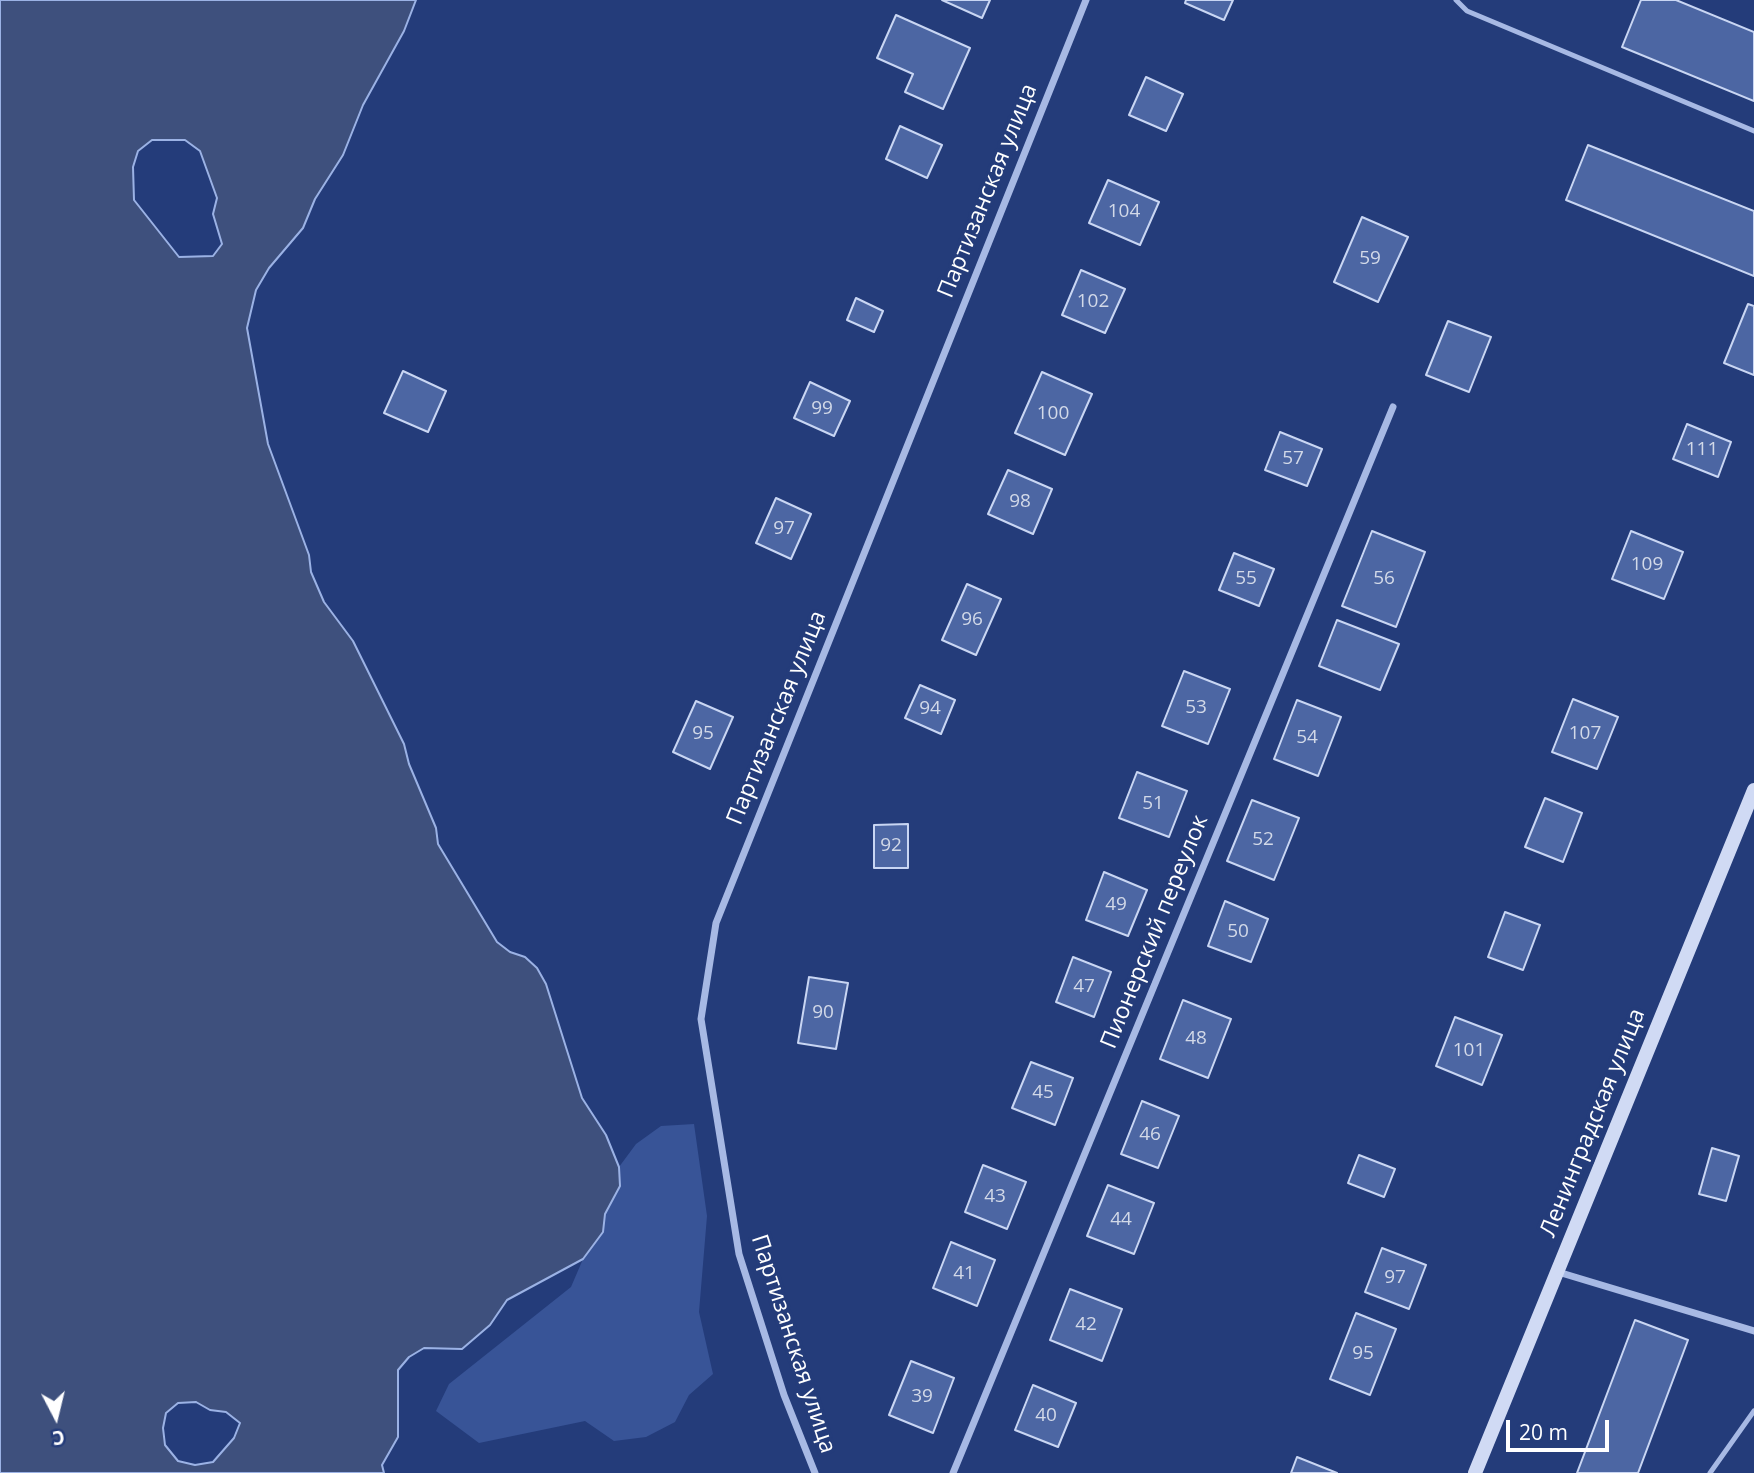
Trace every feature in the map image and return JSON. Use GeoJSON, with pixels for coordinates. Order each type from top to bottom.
{"type":"FeatureCollection","features":[{"type":"Feature","properties":{"kind":"street","name":"Партизанская улица"},"geometry":{"type":"LineString","coordinates":[[815,1473],[784,1395],[739,1254],[701,1019],[716,923],[1086,0]]}},
{"type":"Feature","properties":{"kind":"street","name":"Пионерский переулок"},"geometry":{"type":"LineString","coordinates":[[953,1473],[1392,407]]}},
{"type":"Feature","properties":{"kind":"street","name":"Ленинградская улица"},"geometry":{"type":"LineString","coordinates":[[1475,1473],[1754,790]]}},
{"type":"Feature","properties":{"kind":"street"},"geometry":{"type":"LineString","coordinates":[[1557,1272],[1754,1331]]}},
{"type":"Feature","properties":{"kind":"lane"},"geometry":{"type":"LineString","coordinates":[[1456,0],[1466,11],[1754,131]]}},
{"type":"Feature","properties":{"kind":"lane"},"geometry":{"type":"LineString","coordinates":[[1710,1473],[1754,1411]]}},
{"type":"Feature","properties":{"kind":"shaded area"},"geometry":{"type":"Polygon","coordinates":[[[0,0],[416,0],[404,31],[363,105],[343,155],[315,199],[303,228],[269,268],[256,290],[247,328],[268,444],[309,555],[311,572],[324,602],[353,641],[404,744],[409,764],[436,828],[438,844],[497,942],[510,952],[525,957],[537,968],[546,984],[582,1098],[606,1135],[619,1167],[620,1186],[605,1214],[603,1232],[583,1259],[507,1300],[490,1325],[462,1349],[424,1348],[409,1357],[398,1370],[398,1437],[382,1465],[384,1473],[0,1473],[0,0]],[[152,140],[138,151],[133,167],[134,200],[179,257],[213,256],[222,244],[213,214],[217,198],[200,151],[185,140],[152,140]],[[196,1402],[178,1403],[166,1413],[163,1428],[165,1445],[178,1461],[195,1465],[213,1462],[234,1438],[240,1423],[226,1412],[210,1410],[196,1402]]]}},
{"type":"Feature","properties":{"kind":"shaded area"},"geometry":{"type":"Polygon","coordinates":[[[694,1124],[707,1216],[699,1312],[713,1374],[689,1395],[675,1422],[646,1437],[614,1441],[585,1421],[479,1443],[436,1411],[449,1384],[571,1287],[583,1259],[602,1232],[605,1214],[620,1186],[619,1167],[636,1144],[661,1126],[694,1124]]]}},
{"type":"Feature","properties":{"kind":"building"},"geometry":{"type":"Polygon","coordinates":[[[942,0],[990,0],[982,18],[942,0]]]}},
{"type":"Feature","properties":{"kind":"building"},"geometry":{"type":"Polygon","coordinates":[[[1186,0],[1233,0],[1224,20],[1185,3],[1186,0]]]}},
{"type":"Feature","properties":{"kind":"building"},"geometry":{"type":"Polygon","coordinates":[[[1641,0],[1676,0],[1754,32],[1754,101],[1622,47],[1641,0]]]}},
{"type":"Feature","properties":{"kind":"building"},"geometry":{"type":"Polygon","coordinates":[[[896,15],[970,48],[943,109],[905,92],[913,74],[877,58],[896,15]]]}},
{"type":"Feature","properties":{"kind":"building"},"geometry":{"type":"Polygon","coordinates":[[[1146,77],[1183,94],[1166,131],[1129,115],[1146,77]]]}},
{"type":"Feature","properties":{"kind":"building"},"geometry":{"type":"Polygon","coordinates":[[[900,126],[942,145],[927,178],[886,159],[900,126]]]}},
{"type":"Feature","properties":{"kind":"building"},"geometry":{"type":"Polygon","coordinates":[[[1588,145],[1754,211],[1754,276],[1566,200],[1588,145]]]}},
{"type":"Feature","properties":{"kind":"building"},"geometry":{"type":"Polygon","coordinates":[[[1108,180],[1159,202],[1140,245],[1089,223],[1108,180]]]}},
{"type":"Feature","properties":{"kind":"building"},"geometry":{"type":"Polygon","coordinates":[[[1362,217],[1408,237],[1378,302],[1334,282],[1362,217]]]}},
{"type":"Feature","properties":{"kind":"building"},"geometry":{"type":"Polygon","coordinates":[[[1081,270],[1125,289],[1105,333],[1062,315],[1081,270]]]}},
{"type":"Feature","properties":{"kind":"building"},"geometry":{"type":"Polygon","coordinates":[[[856,298],[883,311],[874,332],[847,320],[856,298]]]}},
{"type":"Feature","properties":{"kind":"building"},"geometry":{"type":"Polygon","coordinates":[[[1748,304],[1754,306],[1754,375],[1724,363],[1748,304]]]}},
{"type":"Feature","properties":{"kind":"building"},"geometry":{"type":"Polygon","coordinates":[[[1448,321],[1491,337],[1469,392],[1426,375],[1448,321]]]}},
{"type":"Feature","properties":{"kind":"building"},"geometry":{"type":"Polygon","coordinates":[[[403,371],[446,391],[428,432],[384,413],[403,371]]]}},
{"type":"Feature","properties":{"kind":"building"},"geometry":{"type":"Polygon","coordinates":[[[1042,372],[1092,394],[1065,455],[1015,433],[1042,372]]]}},
{"type":"Feature","properties":{"kind":"building"},"geometry":{"type":"Polygon","coordinates":[[[810,382],[850,401],[834,436],[794,418],[810,382]]]}},
{"type":"Feature","properties":{"kind":"building"},"geometry":{"type":"Polygon","coordinates":[[[1687,424],[1731,442],[1718,477],[1673,459],[1687,424]]]}},
{"type":"Feature","properties":{"kind":"building"},"geometry":{"type":"Polygon","coordinates":[[[1280,432],[1322,449],[1307,486],[1265,470],[1280,432]]]}},
{"type":"Feature","properties":{"kind":"building"},"geometry":{"type":"Polygon","coordinates":[[[1008,470],[1052,489],[1033,534],[988,514],[1008,470]]]}},
{"type":"Feature","properties":{"kind":"building"},"geometry":{"type":"Polygon","coordinates":[[[776,498],[811,514],[791,559],[756,543],[776,498]]]}},
{"type":"Feature","properties":{"kind":"building"},"geometry":{"type":"Polygon","coordinates":[[[1372,531],[1425,552],[1396,627],[1342,606],[1372,531]]]}},
{"type":"Feature","properties":{"kind":"building"},"geometry":{"type":"Polygon","coordinates":[[[1631,531],[1683,552],[1664,599],[1612,579],[1631,531]]]}},
{"type":"Feature","properties":{"kind":"building"},"geometry":{"type":"Polygon","coordinates":[[[1234,553],[1274,569],[1259,606],[1219,590],[1234,553]]]}},
{"type":"Feature","properties":{"kind":"building"},"geometry":{"type":"Polygon","coordinates":[[[967,584],[1001,599],[976,655],[942,640],[967,584]]]}},
{"type":"Feature","properties":{"kind":"building"},"geometry":{"type":"Polygon","coordinates":[[[1337,620],[1399,644],[1380,690],[1319,666],[1337,620]]]}},
{"type":"Feature","properties":{"kind":"building"},"geometry":{"type":"Polygon","coordinates":[[[1184,671],[1230,689],[1208,744],[1162,726],[1184,671]]]}},
{"type":"Feature","properties":{"kind":"building"},"geometry":{"type":"Polygon","coordinates":[[[920,685],[955,700],[941,734],[905,718],[920,685]]]}},
{"type":"Feature","properties":{"kind":"building"},"geometry":{"type":"Polygon","coordinates":[[[1573,699],[1618,717],[1597,769],[1552,752],[1573,699]]]}},
{"type":"Feature","properties":{"kind":"building"},"geometry":{"type":"Polygon","coordinates":[[[1297,700],[1341,717],[1318,776],[1274,759],[1297,700]]]}},
{"type":"Feature","properties":{"kind":"building"},"geometry":{"type":"Polygon","coordinates":[[[696,701],[733,717],[710,769],[673,752],[696,701]]]}},
{"type":"Feature","properties":{"kind":"building"},"geometry":{"type":"Polygon","coordinates":[[[1137,772],[1187,791],[1169,837],[1119,818],[1137,772]]]}},
{"type":"Feature","properties":{"kind":"building"},"geometry":{"type":"Polygon","coordinates":[[[1545,798],[1582,813],[1563,862],[1525,847],[1545,798]]]}},
{"type":"Feature","properties":{"kind":"building"},"geometry":{"type":"Polygon","coordinates":[[[1252,800],[1299,818],[1274,880],[1227,861],[1252,800]]]}},
{"type":"Feature","properties":{"kind":"building"},"geometry":{"type":"Polygon","coordinates":[[[908,824],[908,868],[874,868],[874,825],[908,824]]]}},
{"type":"Feature","properties":{"kind":"building"},"geometry":{"type":"Polygon","coordinates":[[[1104,872],[1147,890],[1128,936],[1086,920],[1104,872]]]}},
{"type":"Feature","properties":{"kind":"building"},"geometry":{"type":"Polygon","coordinates":[[[1225,901],[1268,919],[1251,962],[1208,946],[1225,901]]]}},
{"type":"Feature","properties":{"kind":"building"},"geometry":{"type":"Polygon","coordinates":[[[1505,912],[1540,925],[1523,970],[1488,957],[1505,912]]]}},
{"type":"Feature","properties":{"kind":"building"},"geometry":{"type":"Polygon","coordinates":[[[1073,957],[1111,972],[1094,1017],[1056,1002],[1073,957]]]}},
{"type":"Feature","properties":{"kind":"building"},"geometry":{"type":"Polygon","coordinates":[[[809,977],[848,983],[836,1049],[798,1043],[809,977]]]}},
{"type":"Feature","properties":{"kind":"building"},"geometry":{"type":"Polygon","coordinates":[[[1183,1000],[1231,1019],[1208,1078],[1160,1059],[1183,1000]]]}},
{"type":"Feature","properties":{"kind":"building"},"geometry":{"type":"Polygon","coordinates":[[[1455,1017],[1502,1035],[1482,1085],[1436,1066],[1455,1017]]]}},
{"type":"Feature","properties":{"kind":"building"},"geometry":{"type":"Polygon","coordinates":[[[1031,1062],[1073,1078],[1055,1125],[1012,1108],[1031,1062]]]}},
{"type":"Feature","properties":{"kind":"building"},"geometry":{"type":"Polygon","coordinates":[[[1142,1101],[1179,1116],[1158,1168],[1121,1154],[1142,1101]]]}},
{"type":"Feature","properties":{"kind":"building"},"geometry":{"type":"Polygon","coordinates":[[[1712,1148],[1739,1156],[1726,1201],[1699,1194],[1712,1148]]]}},
{"type":"Feature","properties":{"kind":"building"},"geometry":{"type":"Polygon","coordinates":[[[1359,1155],[1395,1169],[1384,1197],[1348,1183],[1359,1155]]]}},
{"type":"Feature","properties":{"kind":"building"},"geometry":{"type":"Polygon","coordinates":[[[983,1165],[1026,1182],[1007,1229],[965,1212],[983,1165]]]}},
{"type":"Feature","properties":{"kind":"building"},"geometry":{"type":"Polygon","coordinates":[[[1108,1185],[1154,1203],[1134,1254],[1087,1236],[1108,1185]]]}},
{"type":"Feature","properties":{"kind":"building"},"geometry":{"type":"Polygon","coordinates":[[[951,1242],[995,1260],[977,1306],[933,1288],[951,1242]]]}},
{"type":"Feature","properties":{"kind":"building"},"geometry":{"type":"Polygon","coordinates":[[[1382,1248],[1426,1265],[1409,1309],[1365,1292],[1382,1248]]]}},
{"type":"Feature","properties":{"kind":"building"},"geometry":{"type":"Polygon","coordinates":[[[1070,1289],[1122,1309],[1102,1361],[1050,1340],[1070,1289]]]}},
{"type":"Feature","properties":{"kind":"building"},"geometry":{"type":"Polygon","coordinates":[[[1356,1313],[1396,1329],[1370,1395],[1330,1379],[1356,1313]]]}},
{"type":"Feature","properties":{"kind":"building"},"geometry":{"type":"Polygon","coordinates":[[[1635,1320],[1688,1340],[1638,1473],[1577,1473],[1635,1320]]]}},
{"type":"Feature","properties":{"kind":"building"},"geometry":{"type":"Polygon","coordinates":[[[911,1361],[954,1378],[933,1433],[889,1415],[911,1361]]]}},
{"type":"Feature","properties":{"kind":"building"},"geometry":{"type":"Polygon","coordinates":[[[1033,1385],[1076,1403],[1058,1447],[1015,1430],[1033,1385]]]}},
{"type":"Feature","properties":{"kind":"building"},"geometry":{"type":"Polygon","coordinates":[[[1297,1457],[1337,1473],[1291,1473],[1297,1457]]]}}]}
